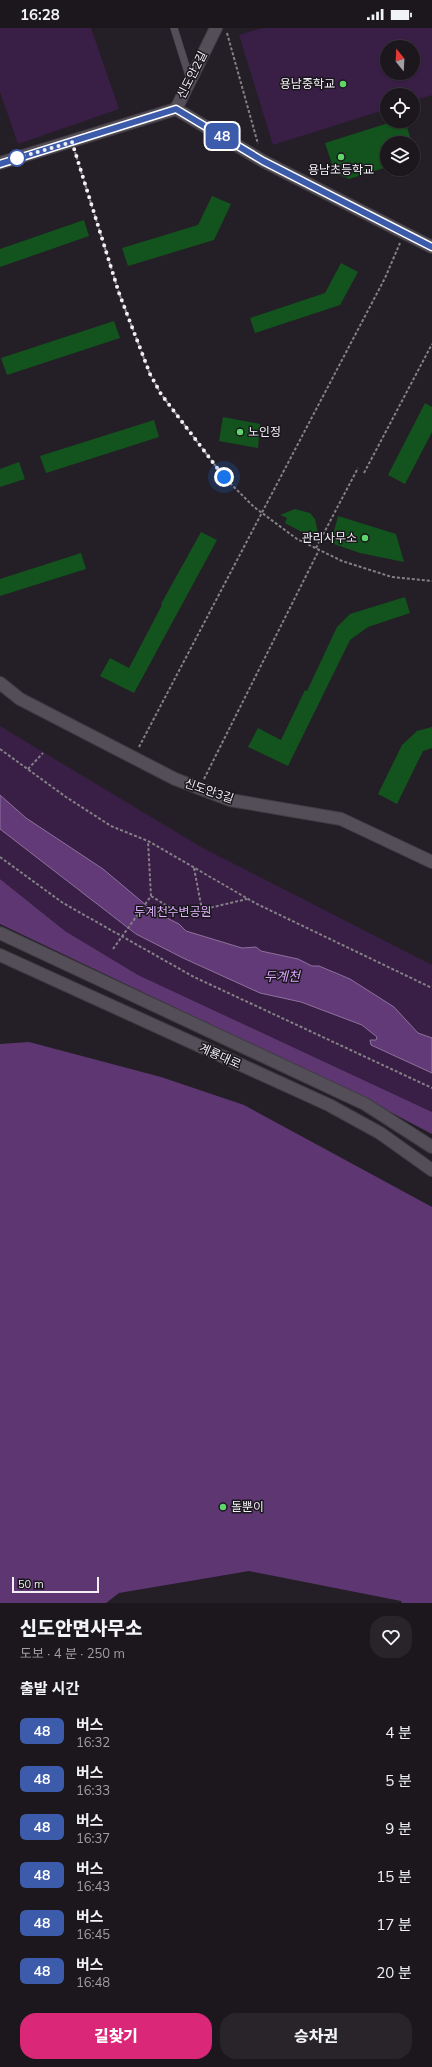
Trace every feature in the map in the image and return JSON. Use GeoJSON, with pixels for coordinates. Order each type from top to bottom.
{"type":"FeatureCollection","features":[{"type":"Feature","properties":{"kind":"street","name":"신도안2길"},"geometry":{"type":"LineString","coordinates":[[0,164],[176,109],[216,28]]}},
{"type":"Feature","properties":{"kind":"street"},"geometry":{"type":"LineString","coordinates":[[176,109],[263,161],[432,247]]}},
{"type":"Feature","properties":{"kind":"street","name":"신도안3길"},"geometry":{"type":"LineString","coordinates":[[0,683],[20,699],[174,779],[230,800],[341,819],[432,862]]}},
{"type":"Feature","properties":{"kind":"street","name":"계룡대로"},"geometry":{"type":"LineString","coordinates":[[0,933],[365,1104],[432,1147]]}},
{"type":"Feature","properties":{"kind":"street","name":"계룡대로"},"geometry":{"type":"LineString","coordinates":[[0,955],[328,1105],[380,1133],[432,1170]]}},
{"type":"Feature","properties":{"kind":"lane"},"geometry":{"type":"LineString","coordinates":[[174,28],[190,79]]}},
{"type":"Feature","properties":{"kind":"path"},"geometry":{"type":"LineString","coordinates":[[226,28],[263,161]]}},
{"type":"Feature","properties":{"kind":"path"},"geometry":{"type":"LineString","coordinates":[[72,142],[119,293],[150,374],[161,394],[217,468],[254,507],[297,539],[342,560],[392,577],[432,582]]}},
{"type":"Feature","properties":{"kind":"path"},"geometry":{"type":"LineString","coordinates":[[133,758],[385,278],[404,233]]}},
{"type":"Feature","properties":{"kind":"path"},"geometry":{"type":"LineString","coordinates":[[364,473],[432,344]]}},
{"type":"Feature","properties":{"kind":"path"},"geometry":{"type":"LineString","coordinates":[[199,788],[358,468]]}},
{"type":"Feature","properties":{"kind":"path"},"geometry":{"type":"LineString","coordinates":[[0,749],[66,797],[111,826],[148,841],[248,899],[432,988]]}},
{"type":"Feature","properties":{"kind":"path"},"geometry":{"type":"LineString","coordinates":[[28,770],[43,753]]}},
{"type":"Feature","properties":{"kind":"path"},"geometry":{"type":"LineString","coordinates":[[112,949],[120,936],[151,896],[148,841]]}},
{"type":"Feature","properties":{"kind":"path"},"geometry":{"type":"LineString","coordinates":[[0,857],[63,903],[194,977],[432,1088]]}},
{"type":"Feature","properties":{"kind":"path"},"geometry":{"type":"LineString","coordinates":[[194,867],[202,910]]}},
{"type":"Feature","properties":{"kind":"path"},"geometry":{"type":"LineString","coordinates":[[151,896],[176,912],[188,913],[248,899]]}},
{"type":"Feature","properties":{"kind":"green space"},"geometry":{"type":"Polygon","coordinates":[[[0,28],[91,28],[119,109],[18,144],[0,92],[0,28]]]}},
{"type":"Feature","properties":{"kind":"green space","name":"용남중학교"},"geometry":{"type":"Polygon","coordinates":[[[262,28],[432,28],[432,95],[420,99],[420,88],[380,88],[380,111],[273,145],[239,35],[262,28]]]}},
{"type":"Feature","properties":{"kind":"green space","name":"두계천수변공원"},"geometry":{"type":"Polygon","coordinates":[[[0,726],[201,847],[432,965],[432,1112],[138,975],[65,931],[0,879],[0,726]]]}},
{"type":"Feature","properties":{"kind":"shaded area"},"geometry":{"type":"Polygon","coordinates":[[[0,879],[65,931],[138,975],[432,1112],[432,1134],[356,1094],[0,924],[0,879]]]}},
{"type":"Feature","properties":{"kind":"shaded area"},"geometry":{"type":"Polygon","coordinates":[[[29,1042],[161,1077],[244,1105],[432,1207],[432,1603],[402,1603],[401,1601],[249,1571],[119,1593],[106,1603],[0,1603],[0,1044],[29,1042]]]}},
{"type":"Feature","properties":{"kind":"water","name":"두계천"},"geometry":{"type":"Polygon","coordinates":[[[0,795],[26,818],[103,869],[153,911],[179,924],[186,931],[242,948],[256,947],[261,951],[298,959],[312,966],[319,966],[350,979],[394,1007],[418,1033],[432,1038],[432,1073],[371,1045],[370,1040],[376,1040],[377,1037],[362,1025],[301,1002],[260,993],[183,958],[136,934],[0,829],[0,795]]]}},
{"type":"Feature","properties":{"kind":"building","name":"용남초등학교"},"geometry":{"type":"Polygon","coordinates":[[[380,126],[380,128],[407,128],[410,136],[380,136],[380,169],[349,179],[335,173],[325,143],[380,126]]]}},
{"type":"Feature","properties":{"kind":"building"},"geometry":{"type":"Polygon","coordinates":[[[212,196],[231,204],[214,240],[128,266],[122,248],[198,225],[212,196]]]}},
{"type":"Feature","properties":{"kind":"building"},"geometry":{"type":"Polygon","coordinates":[[[84,220],[89,236],[0,267],[0,249],[84,220]]]}},
{"type":"Feature","properties":{"kind":"building"},"geometry":{"type":"Polygon","coordinates":[[[341,263],[358,272],[340,305],[255,333],[250,318],[325,293],[341,263]]]}},
{"type":"Feature","properties":{"kind":"building"},"geometry":{"type":"Polygon","coordinates":[[[114,321],[120,338],[7,375],[1,358],[114,321]]]}},
{"type":"Feature","properties":{"kind":"building"},"geometry":{"type":"Polygon","coordinates":[[[425,403],[432,407],[432,432],[405,484],[388,475],[425,403]]]}},
{"type":"Feature","properties":{"kind":"building","name":"노인정"},"geometry":{"type":"Polygon","coordinates":[[[223,417],[260,424],[258,448],[219,441],[223,417]]]}},
{"type":"Feature","properties":{"kind":"building"},"geometry":{"type":"Polygon","coordinates":[[[154,420],[159,437],[46,473],[40,456],[154,420]]]}},
{"type":"Feature","properties":{"kind":"building"},"geometry":{"type":"Polygon","coordinates":[[[19,462],[25,479],[0,487],[0,469],[19,462]]]}},
{"type":"Feature","properties":{"kind":"building"},"geometry":{"type":"Polygon","coordinates":[[[295,509],[310,513],[315,519],[318,533],[314,532],[311,537],[285,523],[287,518],[280,515],[295,509]]]}},
{"type":"Feature","properties":{"kind":"building","name":"관리사무소"},"geometry":{"type":"Polygon","coordinates":[[[338,516],[396,534],[404,562],[360,553],[331,543],[338,516]]]}},
{"type":"Feature","properties":{"kind":"building"},"geometry":{"type":"Polygon","coordinates":[[[201,532],[217,540],[134,693],[100,676],[110,658],[129,668],[162,605],[161,604],[201,532]]]}},
{"type":"Feature","properties":{"kind":"building"},"geometry":{"type":"Polygon","coordinates":[[[81,553],[86,569],[0,596],[0,579],[81,553]]]}},
{"type":"Feature","properties":{"kind":"building"},"geometry":{"type":"Polygon","coordinates":[[[405,597],[410,613],[368,627],[350,640],[288,766],[248,747],[258,728],[281,740],[305,690],[307,691],[337,627],[350,614],[405,597]]]}},
{"type":"Feature","properties":{"kind":"building"},"geometry":{"type":"Polygon","coordinates":[[[432,727],[432,748],[423,751],[397,804],[378,794],[402,745],[417,731],[432,727]]]}},
{"type":"Feature","properties":{"kind":"bus line","name":"48"},"geometry":{"type":"LineString","coordinates":[[0,164],[176,109],[263,161],[432,247]]}},
{"type":"Feature","properties":{"kind":"place","name":"용남중학교"},"geometry":{"type":"Point","coordinates":[343,84]}},
{"type":"Feature","properties":{"kind":"place","name":"용남초등학교"},"geometry":{"type":"Point","coordinates":[341,157]}},
{"type":"Feature","properties":{"kind":"place","name":"노인정"},"geometry":{"type":"Point","coordinates":[240,432]}},
{"type":"Feature","properties":{"kind":"place","name":"관리사무소"},"geometry":{"type":"Point","coordinates":[365,538]}},
{"type":"Feature","properties":{"kind":"place","name":"돌뿐이"},"geometry":{"type":"Point","coordinates":[223,1507]}},
{"type":"Feature","properties":{"kind":"route"},"geometry":{"type":"LineString","coordinates":[[17,158],[72,142],[119,293],[150,374],[161,394],[224,477]]}}]}
